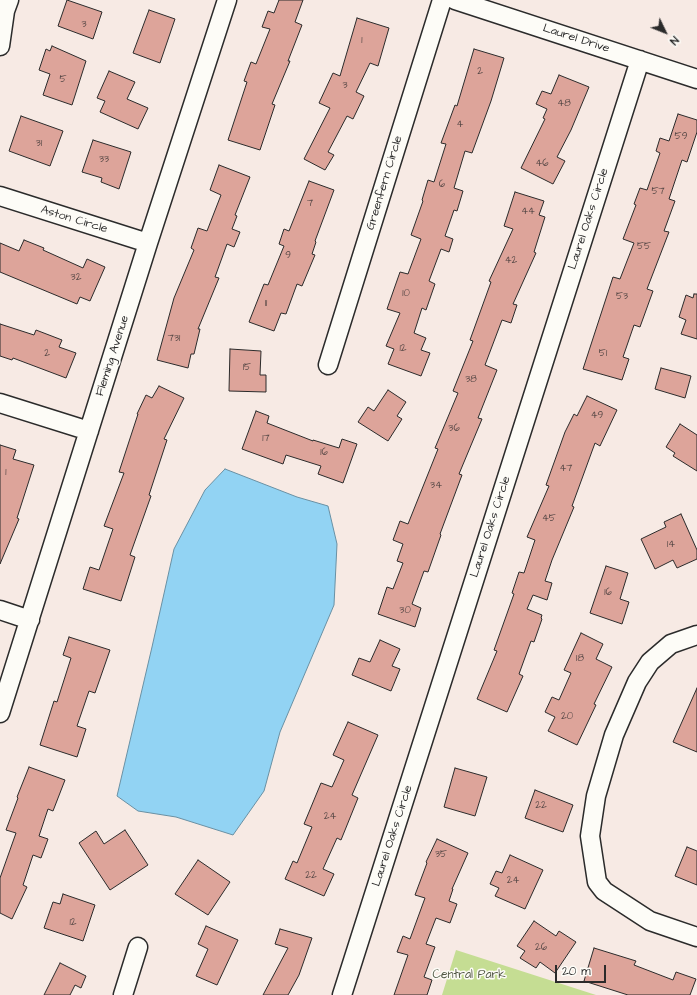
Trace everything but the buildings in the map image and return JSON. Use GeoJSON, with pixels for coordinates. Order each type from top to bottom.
{"type":"FeatureCollection","features":[{"type":"Feature","properties":{"kind":"street"},"geometry":{"type":"LineString","coordinates":[[0,46],[8,0]]}},
{"type":"Feature","properties":{"kind":"street","name":"Fleming Avenue"},"geometry":{"type":"LineString","coordinates":[[0,713],[148,243],[227,0]]}},
{"type":"Feature","properties":{"kind":"street","name":"Greenfern Circle"},"geometry":{"type":"LineString","coordinates":[[328,365],[442,0]]}},
{"type":"Feature","properties":{"kind":"street","name":"Laurel Drive"},"geometry":{"type":"LineString","coordinates":[[455,0],[697,79]]}},
{"type":"Feature","properties":{"kind":"street","name":"Laurel Oaks Circle"},"geometry":{"type":"LineString","coordinates":[[342,995],[640,60]]}},
{"type":"Feature","properties":{"kind":"street","name":"Aston Circle"},"geometry":{"type":"LineString","coordinates":[[0,196],[148,243]]}},
{"type":"Feature","properties":{"kind":"street"},"geometry":{"type":"LineString","coordinates":[[0,403],[89,431]]}},
{"type":"Feature","properties":{"kind":"street"},"geometry":{"type":"LineString","coordinates":[[0,610],[30,620]]}},
{"type":"Feature","properties":{"kind":"street"},"geometry":{"type":"LineString","coordinates":[[697,635],[671,644],[650,662],[637,682],[614,735],[596,796],[590,836],[597,882],[604,891],[650,921],[697,937]]}},
{"type":"Feature","properties":{"kind":"street"},"geometry":{"type":"LineString","coordinates":[[123,995],[138,947]]}},
{"type":"Feature","properties":{"kind":"green space","name":"Central Park"},"geometry":{"type":"Polygon","coordinates":[[[456,950],[596,995],[442,995],[456,950]]]}},
{"type":"Feature","properties":{"kind":"water"},"geometry":{"type":"Polygon","coordinates":[[[225,469],[297,497],[328,506],[337,544],[334,605],[280,732],[264,791],[233,835],[176,817],[138,811],[117,796],[174,549],[205,490],[225,469]]]}}]}
